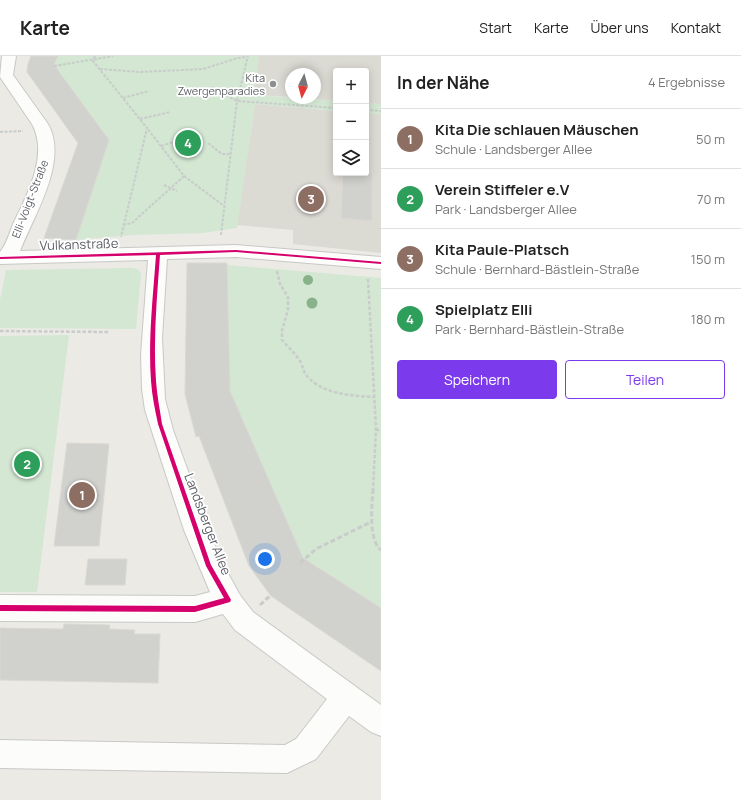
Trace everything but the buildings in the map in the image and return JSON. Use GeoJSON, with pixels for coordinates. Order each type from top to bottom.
{"type":"FeatureCollection","features":[{"type":"Feature","properties":{"kind":"street","name":"Elli-Voigt-Straße"},"geometry":{"type":"LineString","coordinates":[[4,258],[45,167],[48,147],[43,130],[6,75],[5,64]]}},
{"type":"Feature","properties":{"kind":"street","name":"Vulkanstraße"},"geometry":{"type":"LineString","coordinates":[[4,258],[225,251],[381,263]]}},
{"type":"Feature","properties":{"kind":"street","name":"Landsberger Allee"},"geometry":{"type":"LineString","coordinates":[[158,253],[152,369],[156,406],[209,566],[228,600],[244,621],[381,722]]}},
{"type":"Feature","properties":{"kind":"street"},"geometry":{"type":"LineString","coordinates":[[0,608],[195,609],[228,600]]}},
{"type":"Feature","properties":{"kind":"street"},"geometry":{"type":"LineString","coordinates":[[0,754],[287,759],[306,749],[347,696]]}},
{"type":"Feature","properties":{"kind":"path"},"geometry":{"type":"LineString","coordinates":[[93,60],[95,56]]}},
{"type":"Feature","properties":{"kind":"path"},"geometry":{"type":"LineString","coordinates":[[54,66],[113,56]]}},
{"type":"Feature","properties":{"kind":"path"},"geometry":{"type":"LineString","coordinates":[[99,69],[140,72],[203,69],[238,58],[247,57],[237,101],[223,218]]}},
{"type":"Feature","properties":{"kind":"path"},"geometry":{"type":"LineString","coordinates":[[93,60],[184,176],[224,206]]}},
{"type":"Feature","properties":{"kind":"path"},"geometry":{"type":"LineString","coordinates":[[211,87],[237,101],[333,108]]}},
{"type":"Feature","properties":{"kind":"path"},"geometry":{"type":"LineString","coordinates":[[123,98],[149,90]]}},
{"type":"Feature","properties":{"kind":"path"},"geometry":{"type":"LineString","coordinates":[[369,110],[381,110]]}},
{"type":"Feature","properties":{"kind":"path"},"geometry":{"type":"LineString","coordinates":[[140,119],[170,112]]}},
{"type":"Feature","properties":{"kind":"path"},"geometry":{"type":"LineString","coordinates":[[119,254],[123,225],[147,128]]}},
{"type":"Feature","properties":{"kind":"path"},"geometry":{"type":"LineString","coordinates":[[161,146],[177,141]]}},
{"type":"Feature","properties":{"kind":"path"},"geometry":{"type":"LineString","coordinates":[[208,143],[222,154],[231,154]]}},
{"type":"Feature","properties":{"kind":"path"},"geometry":{"type":"LineString","coordinates":[[123,225],[132,223],[184,176]]}},
{"type":"Feature","properties":{"kind":"path"},"geometry":{"type":"LineString","coordinates":[[164,185],[177,191]]}},
{"type":"Feature","properties":{"kind":"path"},"geometry":{"type":"LineString","coordinates":[[278,254],[277,270],[280,284],[288,297],[288,310],[282,330],[282,340],[303,366],[306,375],[327,389],[346,395],[374,397]]}},
{"type":"Feature","properties":{"kind":"path"},"geometry":{"type":"LineString","coordinates":[[368,280],[376,429],[371,522],[377,546],[381,550]]}},
{"type":"Feature","properties":{"kind":"path"},"geometry":{"type":"LineString","coordinates":[[0,331],[109,332]]}},
{"type":"Feature","properties":{"kind":"path"},"geometry":{"type":"LineString","coordinates":[[376,429],[381,431]]}},
{"type":"Feature","properties":{"kind":"path"},"geometry":{"type":"LineString","coordinates":[[300,563],[316,549],[371,522]]}},
{"type":"Feature","properties":{"kind":"path"},"geometry":{"type":"LineString","coordinates":[[266,599],[270,596]]}},
{"type":"Feature","properties":{"kind":"shaded area","name":"Kita Zwergenparadies"},"geometry":{"type":"Polygon","coordinates":[[[259,56],[381,56],[381,104],[369,103],[369,68],[333,68],[333,101],[321,100],[321,68],[285,68],[285,97],[253,95],[259,56]]]}},
{"type":"Feature","properties":{"kind":"shaded area"},"geometry":{"type":"Polygon","coordinates":[[[255,104],[333,111],[333,176],[369,176],[369,113],[381,114],[381,253],[293,244],[293,230],[237,225],[255,104]]]}},
{"type":"Feature","properties":{"kind":"green space"},"geometry":{"type":"Polygon","coordinates":[[[58,56],[259,56],[253,95],[285,97],[285,104],[321,104],[321,100],[333,101],[333,111],[255,104],[237,228],[203,233],[132,235],[76,240],[109,140],[54,66],[58,56]]]}},
{"type":"Feature","properties":{"kind":"green space"},"geometry":{"type":"Polygon","coordinates":[[[369,103],[381,104],[381,114],[369,113],[369,103]]]}},
{"type":"Feature","properties":{"kind":"green space"},"geometry":{"type":"Polygon","coordinates":[[[227,265],[381,278],[381,608],[308,561],[305,565],[282,511],[226,394],[229,347],[227,265]]]}},
{"type":"Feature","properties":{"kind":"green space"},"geometry":{"type":"Polygon","coordinates":[[[133,268],[139,270],[141,274],[136,329],[0,328],[0,300],[6,270],[133,268]]]}},
{"type":"Feature","properties":{"kind":"green space"},"geometry":{"type":"Polygon","coordinates":[[[69,335],[37,592],[0,592],[0,336],[69,335]]]}},
{"type":"Feature","properties":{"kind":"cycle path"},"geometry":{"type":"LineString","coordinates":[[0,258],[236,251],[381,263]]}},
{"type":"Feature","properties":{"kind":"cycle path"},"geometry":{"type":"LineString","coordinates":[[0,608],[195,609],[228,600],[209,566],[160,424],[153,382],[152,360],[158,253]]}},
{"type":"Feature","properties":{"kind":"place","name":"Kita Zwergenparadies"},"geometry":{"type":"Point","coordinates":[273,84]}},
{"type":"Feature","properties":{"kind":"place","name":"Spielplatz Elli"},"geometry":{"type":"Point","coordinates":[188,143]}},
{"type":"Feature","properties":{"kind":"place","name":"Kita Paule-Platsch"},"geometry":{"type":"Point","coordinates":[311,199]}},
{"type":"Feature","properties":{"kind":"place","name":"Verein Stiffeler e.V"},"geometry":{"type":"Point","coordinates":[27,464]}},
{"type":"Feature","properties":{"kind":"place","name":"Kita Die schlauen Mäuschen"},"geometry":{"type":"Point","coordinates":[82,495]}}]}
